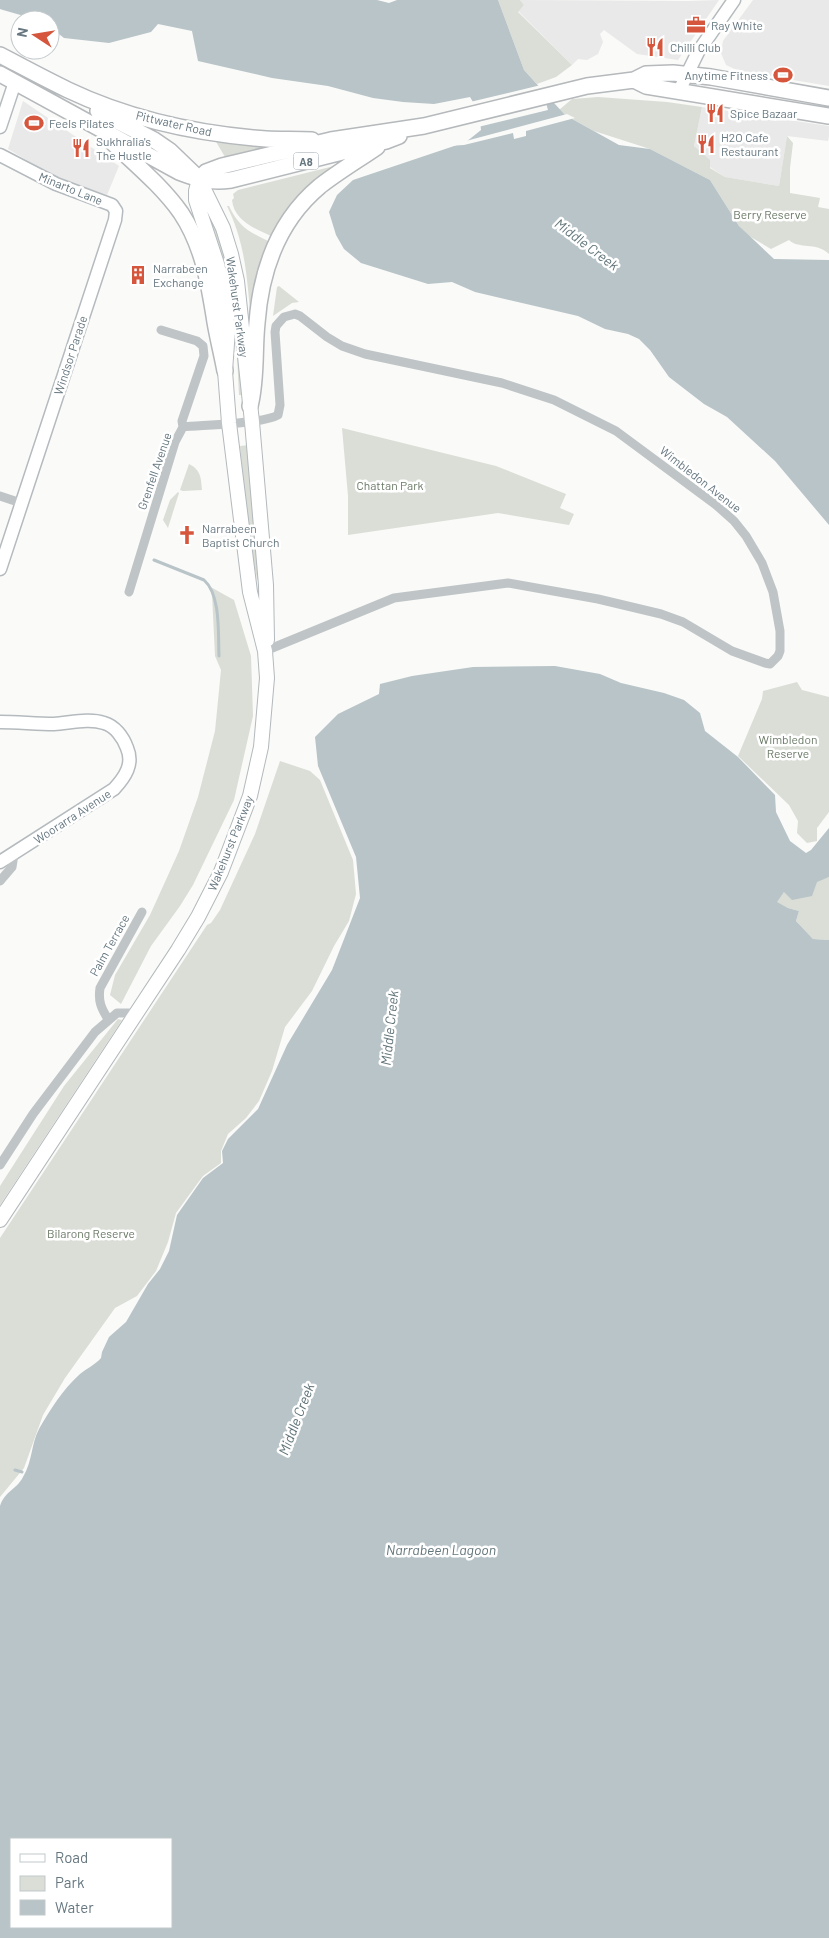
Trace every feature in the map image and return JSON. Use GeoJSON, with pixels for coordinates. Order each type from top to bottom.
{"type":"FeatureCollection","features":[{"type":"Feature","properties":{"kind":"highway","name":"Pittwater Road"},"geometry":{"type":"LineString","coordinates":[[0,55],[69,90],[144,118],[189,128],[268,139],[331,140]]}},
{"type":"Feature","properties":{"kind":"highway","name":"Pittwater Road"},"geometry":{"type":"LineString","coordinates":[[0,74],[179,172],[199,180],[212,182],[230,180],[386,141],[424,126]]}},
{"type":"Feature","properties":{"kind":"highway","name":"Pittwater Road"},"geometry":{"type":"LineString","coordinates":[[199,180],[206,172],[215,168],[331,140],[424,126],[587,86],[634,80],[646,74],[686,75],[829,98]]}},
{"type":"Feature","properties":{"kind":"highway","name":"Pittwater Road"},"geometry":{"type":"LineString","coordinates":[[634,80],[646,86],[829,116]]}},
{"type":"Feature","properties":{"kind":"highway"},"geometry":{"type":"LineString","coordinates":[[69,90],[91,108],[154,140],[170,151],[199,180]]}},
{"type":"Feature","properties":{"kind":"highway"},"geometry":{"type":"LineString","coordinates":[[98,128],[157,185],[181,213],[192,234],[201,253],[207,273],[225,371]]}},
{"type":"Feature","properties":{"kind":"highway"},"geometry":{"type":"LineString","coordinates":[[250,406],[255,386],[258,305],[267,266],[279,236],[292,215],[320,187],[386,141]]}},
{"type":"Feature","properties":{"kind":"main road","name":"Wakehurst Parkway"},"geometry":{"type":"LineString","coordinates":[[199,180],[196,200],[218,264],[224,296],[228,330],[225,371],[229,423],[250,592],[265,651]]}},
{"type":"Feature","properties":{"kind":"main road","name":"Wakehurst Parkway"},"geometry":{"type":"LineString","coordinates":[[0,1220],[198,917],[221,872],[242,821],[250,796],[261,747],[267,699],[265,651],[268,631],[266,585],[252,422],[236,281],[231,254],[223,228],[199,180]]}},
{"type":"Feature","properties":{"kind":"main road"},"geometry":{"type":"LineString","coordinates":[[250,592],[266,585]]}},
{"type":"Feature","properties":{"kind":"street"},"geometry":{"type":"LineString","coordinates":[[679,91],[708,36],[734,0]]}},
{"type":"Feature","properties":{"kind":"street"},"geometry":{"type":"LineString","coordinates":[[0,128],[15,82]]}},
{"type":"Feature","properties":{"kind":"street","name":"Minarto Lane"},"geometry":{"type":"LineString","coordinates":[[0,155],[56,184],[115,208]]}},
{"type":"Feature","properties":{"kind":"street","name":"Windsor Parade"},"geometry":{"type":"LineString","coordinates":[[20,503],[115,220],[115,208]]}},
{"type":"Feature","properties":{"kind":"street","name":"Wimbledon Avenue"},"geometry":{"type":"LineString","coordinates":[[183,427],[252,422],[273,418],[278,415],[280,410],[274,332],[280,320],[290,314],[300,316],[342,346],[366,354],[502,383],[554,400],[616,430],[716,505],[734,521],[746,536],[762,563],[772,592],[780,632],[778,656],[774,661],[765,663],[732,651],[683,622],[661,614],[588,597],[508,583],[394,598],[265,651]]}},
{"type":"Feature","properties":{"kind":"street","name":"Grenfell Avenue"},"geometry":{"type":"LineString","coordinates":[[128,592],[174,442],[183,427],[182,420],[204,356],[204,346],[198,341],[161,330]]}},
{"type":"Feature","properties":{"kind":"street"},"geometry":{"type":"LineString","coordinates":[[0,496],[20,503],[0,569]]}},
{"type":"Feature","properties":{"kind":"street","name":"Woorarra Avenue"},"geometry":{"type":"LineString","coordinates":[[0,722],[106,723],[118,732],[130,754],[129,766],[124,778],[114,789],[0,862]]}},
{"type":"Feature","properties":{"kind":"street"},"geometry":{"type":"LineString","coordinates":[[0,881],[12,867],[14,854]]}},
{"type":"Feature","properties":{"kind":"street","name":"Palm Terrace"},"geometry":{"type":"LineString","coordinates":[[108,1019],[100,1006],[98,997],[100,988],[142,912]]}},
{"type":"Feature","properties":{"kind":"street"},"geometry":{"type":"LineString","coordinates":[[0,1166],[63,1072],[87,1041],[108,1019],[122,1012],[129,1012],[135,1015]]}},
{"type":"Feature","properties":{"kind":"shaded area"},"geometry":{"type":"Polygon","coordinates":[[[520,0],[719,0],[678,60],[637,54],[604,30],[600,34],[603,42],[598,54],[587,60],[578,59],[572,65],[518,11],[524,5],[520,0]]]}},
{"type":"Feature","properties":{"kind":"shaded area"},"geometry":{"type":"Polygon","coordinates":[[[753,0],[829,0],[829,86],[739,71],[726,65],[721,53],[723,41],[753,0]]]}},
{"type":"Feature","properties":{"kind":"shaded area"},"geometry":{"type":"Polygon","coordinates":[[[23,101],[119,166],[107,195],[60,180],[8,149],[23,101]]]}},
{"type":"Feature","properties":{"kind":"shaded area"},"geometry":{"type":"Polygon","coordinates":[[[702,107],[829,126],[828,141],[787,136],[779,186],[725,177],[710,167],[694,146],[702,107]]]}},
{"type":"Feature","properties":{"kind":"green space"},"geometry":{"type":"Polygon","coordinates":[[[498,0],[520,0],[524,5],[518,12],[572,65],[556,77],[537,84],[524,70],[498,0]]]}},
{"type":"Feature","properties":{"kind":"green space","name":"Berry Reserve"},"geometry":{"type":"Polygon","coordinates":[[[598,97],[667,102],[702,107],[694,146],[710,160],[710,168],[725,177],[779,186],[787,136],[793,143],[790,193],[820,198],[818,207],[829,209],[829,254],[813,246],[798,245],[789,240],[771,249],[749,236],[739,226],[710,180],[650,149],[594,131],[559,110],[572,99],[598,97]]]}},
{"type":"Feature","properties":{"kind":"green space"},"geometry":{"type":"Polygon","coordinates":[[[215,140],[289,146],[225,157],[215,140]]]}},
{"type":"Feature","properties":{"kind":"green space"},"geometry":{"type":"Polygon","coordinates":[[[334,166],[307,192],[273,237],[247,223],[237,214],[232,200],[234,198],[233,194],[238,190],[334,166]]]}},
{"type":"Feature","properties":{"kind":"green space"},"geometry":{"type":"Polygon","coordinates":[[[227,206],[229,206],[240,224],[268,241],[251,321],[247,276],[242,248],[227,206]]]}},
{"type":"Feature","properties":{"kind":"green space"},"geometry":{"type":"Polygon","coordinates":[[[209,208],[229,260],[244,395],[239,395],[236,337],[231,293],[216,235],[206,209],[209,208]]]}},
{"type":"Feature","properties":{"kind":"green space"},"geometry":{"type":"Polygon","coordinates":[[[279,286],[299,302],[292,303],[273,316],[277,287],[279,286]]]}},
{"type":"Feature","properties":{"kind":"green space","name":"Chattan Park"},"geometry":{"type":"Polygon","coordinates":[[[342,428],[496,466],[566,494],[560,508],[574,514],[569,525],[498,513],[348,535],[348,496],[342,428]]]}},
{"type":"Feature","properties":{"kind":"green space"},"geometry":{"type":"Polygon","coordinates":[[[249,445],[260,581],[257,579],[247,521],[240,446],[249,445]]]}},
{"type":"Feature","properties":{"kind":"green space"},"geometry":{"type":"Polygon","coordinates":[[[189,464],[196,469],[201,478],[202,490],[180,490],[189,464]]]}},
{"type":"Feature","properties":{"kind":"green space"},"geometry":{"type":"Polygon","coordinates":[[[178,492],[168,528],[163,520],[170,500],[178,492]]]}},
{"type":"Feature","properties":{"kind":"green space"},"geometry":{"type":"Polygon","coordinates":[[[207,585],[234,600],[251,656],[253,716],[234,800],[193,885],[151,946],[121,1004],[110,995],[115,975],[150,915],[179,851],[198,797],[215,731],[221,670],[215,656],[212,594],[207,585]]]}},
{"type":"Feature","properties":{"kind":"green space","name":"Wimbledon Reserve"},"geometry":{"type":"Polygon","coordinates":[[[797,682],[802,690],[829,697],[829,812],[817,828],[817,841],[807,843],[797,833],[798,821],[789,805],[738,756],[762,699],[763,691],[797,682]]]}},
{"type":"Feature","properties":{"kind":"green space","name":"Bilarong Reserve"},"geometry":{"type":"Polygon","coordinates":[[[280,761],[310,771],[320,780],[353,860],[356,894],[349,921],[334,946],[312,991],[285,1027],[272,1071],[259,1101],[246,1118],[228,1134],[221,1151],[221,1163],[203,1176],[176,1213],[168,1242],[156,1271],[137,1296],[115,1308],[65,1378],[43,1415],[24,1468],[0,1497],[0,1238],[207,925],[211,923],[220,910],[255,834],[280,761]]]}},
{"type":"Feature","properties":{"kind":"green space"},"geometry":{"type":"Polygon","coordinates":[[[829,877],[829,940],[813,939],[796,921],[799,911],[776,902],[784,892],[829,877]]]}},
{"type":"Feature","properties":{"kind":"green space"},"geometry":{"type":"Polygon","coordinates":[[[118,1019],[122,1020],[0,1205],[0,1186],[64,1086],[118,1019]]]}},
{"type":"Feature","properties":{"kind":"water","name":"Middle Creek"},"geometry":{"type":"Polygon","coordinates":[[[0,0],[377,0],[389,3],[397,0],[498,0],[524,70],[565,115],[619,145],[650,149],[710,180],[739,226],[774,259],[829,260],[829,525],[775,461],[727,417],[704,404],[669,377],[650,350],[639,339],[628,334],[605,329],[578,316],[475,292],[452,282],[428,284],[361,263],[344,249],[336,235],[329,212],[337,195],[353,180],[466,142],[481,130],[479,112],[470,97],[434,104],[373,98],[328,86],[272,78],[198,61],[192,31],[158,24],[151,32],[109,43],[64,38],[60,35],[60,10],[10,10],[10,12],[0,9],[0,0]]]}},
{"type":"Feature","properties":{"kind":"water","name":"Narrabeen Lagoon"},"geometry":{"type":"Polygon","coordinates":[[[555,666],[600,674],[621,683],[664,693],[684,700],[700,713],[705,731],[738,757],[775,795],[776,812],[790,841],[806,853],[811,850],[829,828],[829,877],[817,882],[812,896],[792,900],[784,892],[777,902],[799,911],[796,921],[813,939],[829,940],[829,1938],[0,1938],[0,1506],[4,1497],[23,1477],[29,1464],[36,1435],[52,1407],[80,1374],[101,1358],[109,1337],[126,1322],[148,1284],[160,1269],[169,1251],[177,1215],[203,1178],[223,1163],[222,1151],[228,1139],[258,1109],[287,1045],[332,970],[360,898],[356,857],[318,766],[315,737],[338,714],[379,694],[380,684],[412,676],[473,667],[555,666]]]}},
{"type":"Feature","properties":{"kind":"pier"},"geometry":{"type":"Polygon","coordinates":[[[541,85],[548,110],[478,127],[476,113],[470,102],[541,85]]]}},
{"type":"Feature","properties":{"kind":"pier"},"geometry":{"type":"Polygon","coordinates":[[[567,114],[575,118],[526,131],[526,136],[514,139],[513,133],[464,145],[447,146],[567,114]]]}},
{"type":"Feature","properties":{"kind":"waterway"},"geometry":{"type":"LineString","coordinates":[[154,560],[204,580],[209,587],[218,615],[219,656]]}},
{"type":"Feature","properties":{"kind":"waterway"},"geometry":{"type":"LineString","coordinates":[[15,1470],[22,1472]]}},
{"type":"Feature","properties":{"kind":"place","name":"Ray White"},"geometry":{"type":"Point","coordinates":[696,25]}},
{"type":"Feature","properties":{"kind":"place","name":"Chilli Club"},"geometry":{"type":"Point","coordinates":[655,47]}},
{"type":"Feature","properties":{"kind":"place","name":"Anytime Fitness"},"geometry":{"type":"Point","coordinates":[783,75]}},
{"type":"Feature","properties":{"kind":"place","name":"Spice Bazaar"},"geometry":{"type":"Point","coordinates":[715,113]}},
{"type":"Feature","properties":{"kind":"place","name":"Feels Pilates"},"geometry":{"type":"Point","coordinates":[34,123]}},
{"type":"Feature","properties":{"kind":"place","name":"H2O Cafe Restaurant"},"geometry":{"type":"Point","coordinates":[706,144]}},
{"type":"Feature","properties":{"kind":"place","name":"Sukhralia's The Hustle"},"geometry":{"type":"Point","coordinates":[81,148]}},
{"type":"Feature","properties":{"kind":"place","name":"Narrabeen Exchange"},"geometry":{"type":"Point","coordinates":[138,275]}},
{"type":"Feature","properties":{"kind":"place","name":"Narrabeen Baptist Church"},"geometry":{"type":"Point","coordinates":[187,535]}}]}
